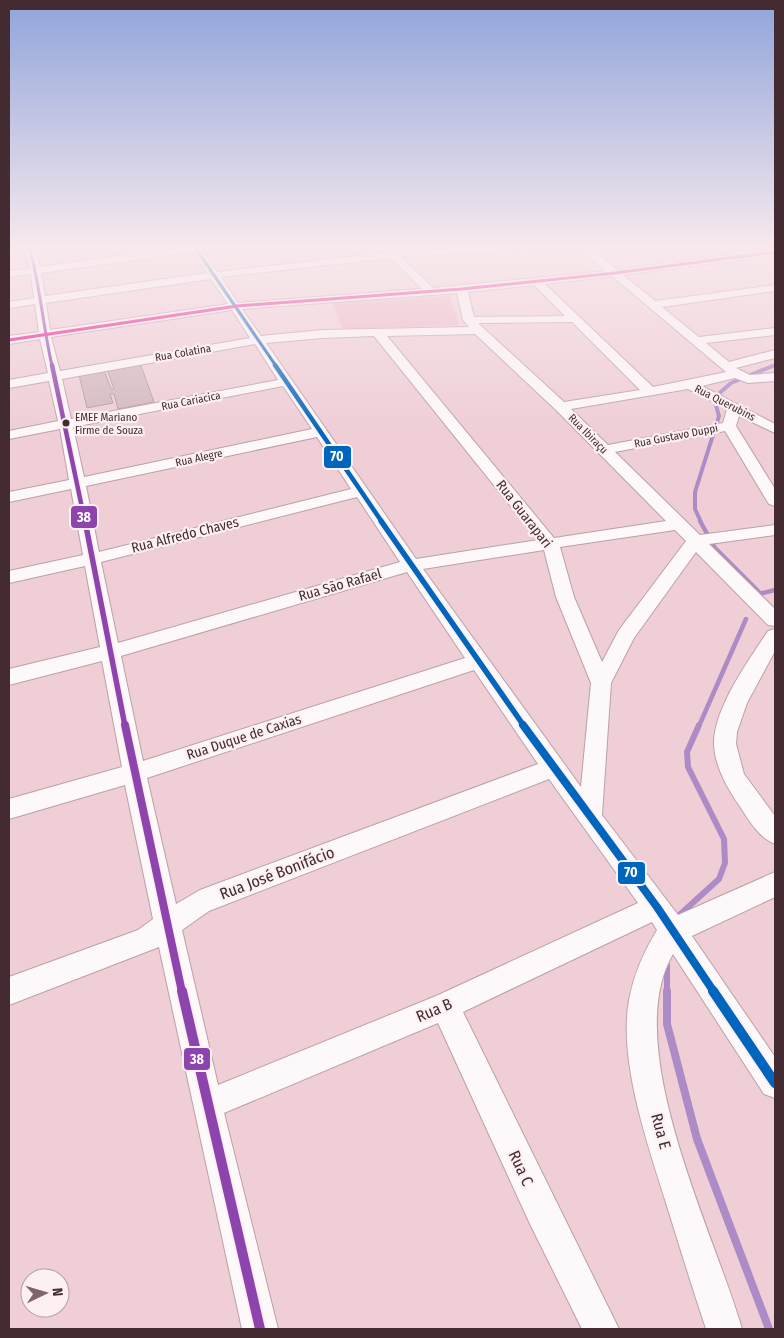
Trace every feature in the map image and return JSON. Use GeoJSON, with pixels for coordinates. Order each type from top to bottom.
{"type":"FeatureCollection","features":[{"type":"Feature","properties":{"kind":"street"},"geometry":{"type":"LineString","coordinates":[[41,308],[45,335],[56,375],[78,484],[134,773],[169,925],[207,1105],[260,1329]]}},
{"type":"Feature","properties":{"kind":"street"},"geometry":{"type":"LineString","coordinates":[[9,340],[221,308]]}},
{"type":"Feature","properties":{"kind":"street"},"geometry":{"type":"LineString","coordinates":[[239,308],[286,382],[411,565],[553,768],[664,919],[775,1083]]}},
{"type":"Feature","properties":{"kind":"street"},"geometry":{"type":"LineString","coordinates":[[468,308],[474,325]]}},
{"type":"Feature","properties":{"kind":"street"},"geometry":{"type":"LineString","coordinates":[[565,308],[650,392]]}},
{"type":"Feature","properties":{"kind":"street"},"geometry":{"type":"LineString","coordinates":[[657,308],[735,373],[759,379],[775,376]]}},
{"type":"Feature","properties":{"kind":"street","name":"Rua Colatina"},"geometry":{"type":"LineString","coordinates":[[9,384],[258,340],[322,334],[378,333],[576,319]]}},
{"type":"Feature","properties":{"kind":"street","name":"Rua Ibiraçu"},"geometry":{"type":"LineString","coordinates":[[474,325],[561,407],[775,620]]}},
{"type":"Feature","properties":{"kind":"street"},"geometry":{"type":"LineString","coordinates":[[697,341],[775,331]]}},
{"type":"Feature","properties":{"kind":"street","name":"Rua Guarapari"},"geometry":{"type":"LineString","coordinates":[[378,333],[551,545],[565,598],[601,683],[590,817]]}},
{"type":"Feature","properties":{"kind":"street"},"geometry":{"type":"LineString","coordinates":[[690,385],[735,373],[775,354]]}},
{"type":"Feature","properties":{"kind":"street","name":"Rua Cariacica"},"geometry":{"type":"LineString","coordinates":[[9,435],[286,382]]}},
{"type":"Feature","properties":{"kind":"street","name":"Rua Querubins"},"geometry":{"type":"LineString","coordinates":[[561,407],[690,385],[775,429]]}},
{"type":"Feature","properties":{"kind":"street","name":"Rua Gustavo Duppi"},"geometry":{"type":"LineString","coordinates":[[604,450],[729,426],[734,408]]}},
{"type":"Feature","properties":{"kind":"street"},"geometry":{"type":"LineString","coordinates":[[729,426],[775,501]]}},
{"type":"Feature","properties":{"kind":"street","name":"Rua Alegre"},"geometry":{"type":"LineString","coordinates":[[9,497],[320,432]]}},
{"type":"Feature","properties":{"kind":"street","name":"Rua Alfredo Chaves"},"geometry":{"type":"LineString","coordinates":[[9,577],[361,491]]}},
{"type":"Feature","properties":{"kind":"street","name":"Rua São Rafael"},"geometry":{"type":"LineString","coordinates":[[9,677],[110,652],[411,565],[679,524]]}},
{"type":"Feature","properties":{"kind":"street"},"geometry":{"type":"LineString","coordinates":[[601,683],[626,635],[695,541],[775,530]]}},
{"type":"Feature","properties":{"kind":"street"},"geometry":{"type":"LineString","coordinates":[[775,636],[755,666],[731,717],[725,742],[728,763],[737,782],[775,833]]}},
{"type":"Feature","properties":{"kind":"street","name":"Rua Duque de Caxias"},"geometry":{"type":"LineString","coordinates":[[9,809],[134,773],[478,661]]}},
{"type":"Feature","properties":{"kind":"street","name":"Rua José Bonifácio"},"geometry":{"type":"LineString","coordinates":[[9,991],[146,940],[200,902],[553,768]]}},
{"type":"Feature","properties":{"kind":"street","name":"Rua B"},"geometry":{"type":"LineString","coordinates":[[207,1105],[445,1006],[664,919],[746,899],[775,884]]}},
{"type":"Feature","properties":{"kind":"street","name":"Rua E"},"geometry":{"type":"LineString","coordinates":[[664,919],[643,1001],[642,1039],[650,1092],[666,1152],[724,1329]]}},
{"type":"Feature","properties":{"kind":"street","name":"Rua C"},"geometry":{"type":"LineString","coordinates":[[445,1006],[542,1212],[601,1329]]}},
{"type":"Feature","properties":{"kind":"shaded area"},"geometry":{"type":"Polygon","coordinates":[[[335,308],[454,308],[459,325],[343,329],[335,308]]]}},
{"type":"Feature","properties":{"kind":"building","name":"EMEF Mariano Firme de Souza"},"geometry":{"type":"Polygon","coordinates":[[[140,363],[154,402],[118,409],[114,394],[110,394],[113,403],[87,408],[79,375],[104,370],[111,389],[114,389],[107,369],[140,363]]]}},
{"type":"Feature","properties":{"kind":"waterway"},"geometry":{"type":"LineString","coordinates":[[701,522],[695,509],[695,492],[719,416],[714,398],[731,383],[775,365],[772,366]]}},
{"type":"Feature","properties":{"kind":"waterway"},"geometry":{"type":"LineString","coordinates":[[700,521],[715,548],[760,593]]}},
{"type":"Feature","properties":{"kind":"waterway"},"geometry":{"type":"LineString","coordinates":[[759,594],[775,590]]}},
{"type":"Feature","properties":{"kind":"waterway"},"geometry":{"type":"LineString","coordinates":[[699,726],[746,619]]}},
{"type":"Feature","properties":{"kind":"waterway"},"geometry":{"type":"LineString","coordinates":[[675,919],[719,879],[725,863],[724,839],[688,767],[687,752],[699,725]]}},
{"type":"Feature","properties":{"kind":"waterway"},"geometry":{"type":"LineString","coordinates":[[667,965],[667,1024],[697,1139],[769,1329]]}},
{"type":"Feature","properties":{"kind":"transit line","name":"38"},"geometry":{"type":"LineString","coordinates":[[41,308],[45,335],[66,425],[134,773],[207,1105],[260,1329]]}},
{"type":"Feature","properties":{"kind":"transit line"},"geometry":{"type":"LineString","coordinates":[[9,340],[221,308]]}},
{"type":"Feature","properties":{"kind":"transit line","name":"70"},"geometry":{"type":"LineString","coordinates":[[236,308],[411,565],[553,768],[657,907],[775,1083]]}},
{"type":"Feature","properties":{"kind":"place","name":"EMEF Mariano Firme de Souza"},"geometry":{"type":"Point","coordinates":[66,423]}}]}
